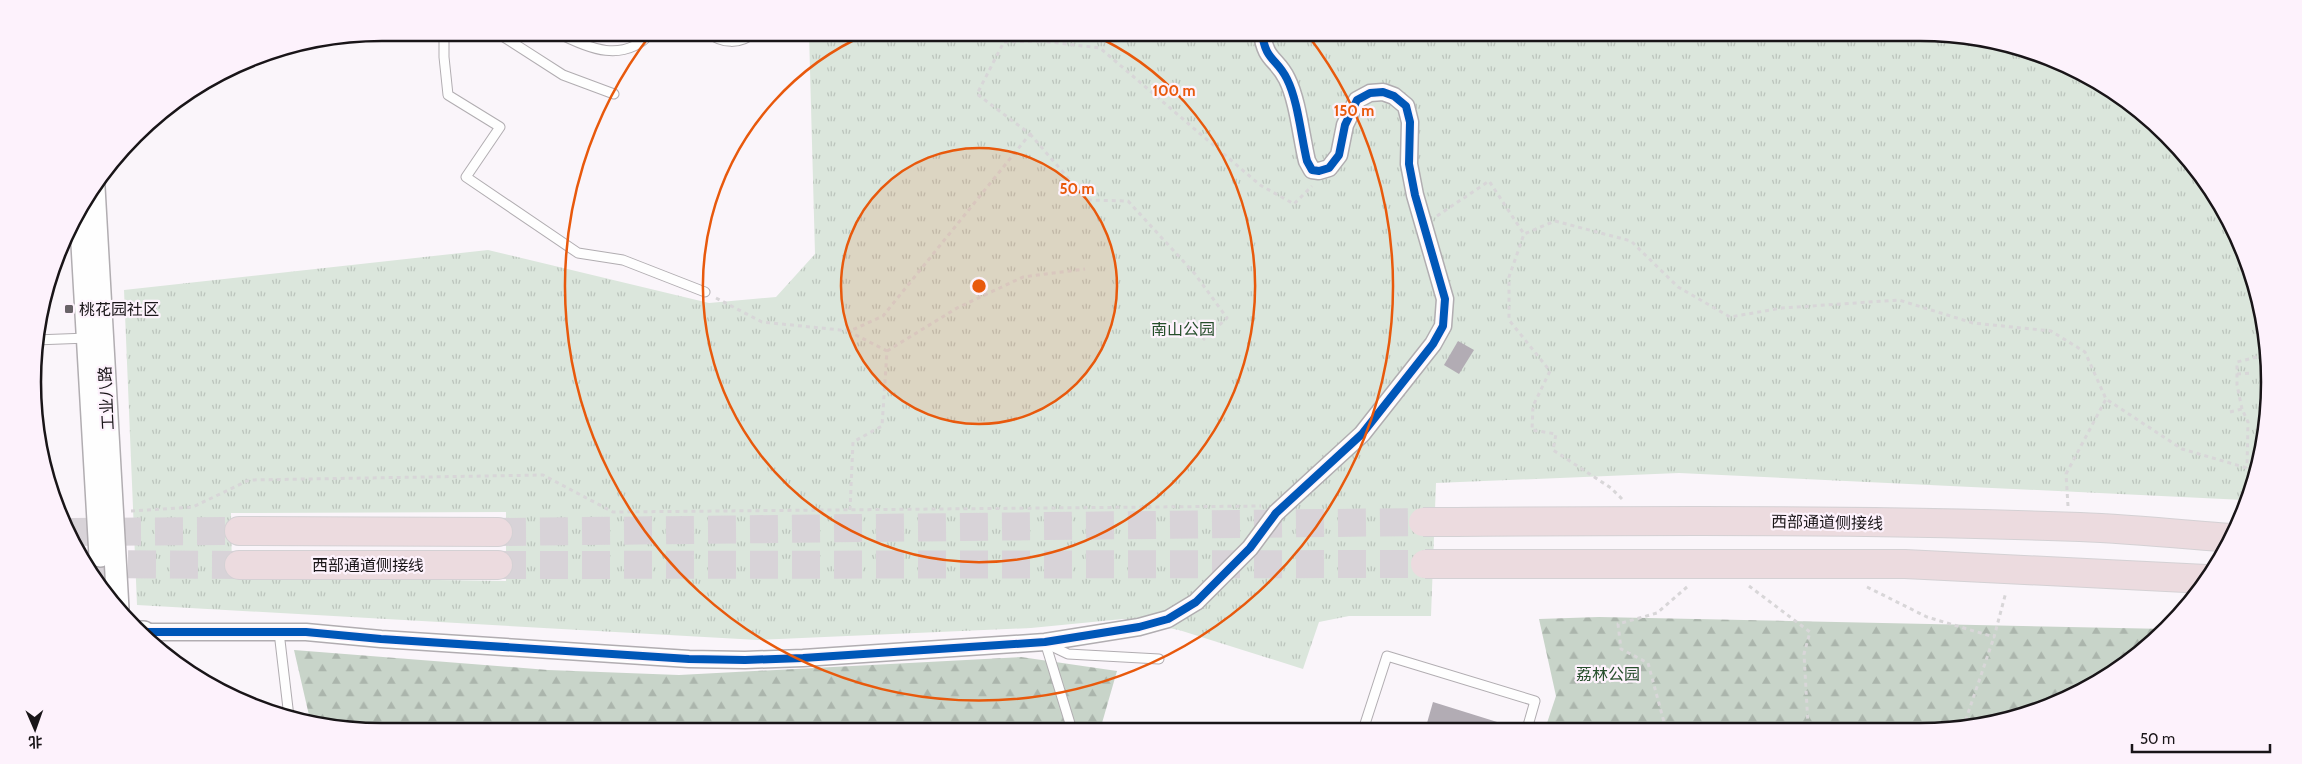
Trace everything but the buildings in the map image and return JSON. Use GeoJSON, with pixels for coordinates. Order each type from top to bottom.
{"type":"FeatureCollection","features":[{"type":"Feature","properties":{"kind":"highway","name":"西部通道侧接线"},"geometry":{"type":"LineString","coordinates":[[1423,522],[1720,520],[1906,522],[2082,527],[2223,538]]}},
{"type":"Feature","properties":{"kind":"highway","name":"西部通道侧接线"},"geometry":{"type":"LineString","coordinates":[[239,531],[498,532]]}},
{"type":"Feature","properties":{"kind":"highway"},"geometry":{"type":"LineString","coordinates":[[1425,564],[1905,564],[2198,579]]}},
{"type":"Feature","properties":{"kind":"highway","name":"西部通道侧接线"},"geometry":{"type":"LineString","coordinates":[[239,565],[498,565]]}},
{"type":"Feature","properties":{"kind":"street"},"geometry":{"type":"LineString","coordinates":[[151,632],[306,632],[391,640],[689,659],[803,658],[1045,642],[1139,627],[1168,619],[1196,602],[1250,548],[1276,513],[1362,434],[1433,344],[1443,326],[1446,299],[1409,164],[1410,122],[1406,106],[1394,96],[1384,92],[1370,93],[1357,100],[1345,126],[1339,155],[1329,168],[1319,171],[1312,170],[1307,161],[1287,78],[1272,60],[1263,41]]}},
{"type":"Feature","properties":{"kind":"street","name":"工业八路"},"geometry":{"type":"LineString","coordinates":[[94,201],[95,337],[102,575]]}},
{"type":"Feature","properties":{"kind":"street","name":"工业八路"},"geometry":{"type":"LineString","coordinates":[[81,222],[113,512],[117,596]]}},
{"type":"Feature","properties":{"kind":"lane"},"geometry":{"type":"LineString","coordinates":[[444,41],[448,95],[500,127],[466,177],[578,254],[623,260],[705,292]]}},
{"type":"Feature","properties":{"kind":"lane"},"geometry":{"type":"LineString","coordinates":[[510,41],[563,76],[614,94]]}},
{"type":"Feature","properties":{"kind":"lane"},"geometry":{"type":"LineString","coordinates":[[580,41],[610,52],[627,51],[644,41]]}},
{"type":"Feature","properties":{"kind":"lane"},"geometry":{"type":"LineString","coordinates":[[721,41],[734,41]]}},
{"type":"Feature","properties":{"kind":"lane"},"geometry":{"type":"LineString","coordinates":[[44,340],[95,337]]}},
{"type":"Feature","properties":{"kind":"lane"},"geometry":{"type":"LineString","coordinates":[[279,632],[288,709]]}},
{"type":"Feature","properties":{"kind":"lane"},"geometry":{"type":"LineString","coordinates":[[1045,642],[1068,654],[1159,659]]}},
{"type":"Feature","properties":{"kind":"lane"},"geometry":{"type":"LineString","coordinates":[[1045,642],[1070,723]]}},
{"type":"Feature","properties":{"kind":"lane"},"geometry":{"type":"LineString","coordinates":[[1366,723],[1387,656],[1535,702],[1529,723]]}},
{"type":"Feature","properties":{"kind":"path"},"geometry":{"type":"LineString","coordinates":[[1203,340],[1227,318],[1195,274],[1128,201],[1087,200],[1030,134],[977,94],[1004,42],[1040,41],[1100,48],[1260,185],[1294,204],[1329,168]]}},
{"type":"Feature","properties":{"kind":"path"},"geometry":{"type":"LineString","coordinates":[[850,331],[883,316],[1030,134]]}},
{"type":"Feature","properties":{"kind":"path"},"geometry":{"type":"LineString","coordinates":[[1424,224],[1489,181],[1524,234]]}},
{"type":"Feature","properties":{"kind":"path"},"geometry":{"type":"LineString","coordinates":[[1524,234],[1555,222],[1631,242],[1678,288],[1730,317],[1782,308],[1899,300],[1974,323],[2051,331],[2085,352],[2106,399],[2182,449],[2247,468],[2248,422],[2242,409],[2237,362],[2260,356]]}},
{"type":"Feature","properties":{"kind":"path"},"geometry":{"type":"LineString","coordinates":[[1524,234],[1510,278],[1509,320],[1550,371],[1533,406],[1532,430],[1556,434],[1553,450],[1611,488],[1625,502]]}},
{"type":"Feature","properties":{"kind":"path"},"geometry":{"type":"LineString","coordinates":[[887,351],[957,308],[1023,277],[1085,269]]}},
{"type":"Feature","properties":{"kind":"path"},"geometry":{"type":"LineString","coordinates":[[705,292],[762,322],[850,331],[887,351]]}},
{"type":"Feature","properties":{"kind":"path"},"geometry":{"type":"LineString","coordinates":[[850,510],[854,442],[882,426],[887,351]]}},
{"type":"Feature","properties":{"kind":"path"},"geometry":{"type":"LineString","coordinates":[[2237,374],[2253,373]]}},
{"type":"Feature","properties":{"kind":"path"},"geometry":{"type":"LineString","coordinates":[[2068,513],[2066,474],[2106,399]]}},
{"type":"Feature","properties":{"kind":"path"},"geometry":{"type":"LineString","coordinates":[[2230,412],[2242,409]]}},
{"type":"Feature","properties":{"kind":"path"},"geometry":{"type":"LineString","coordinates":[[113,512],[193,508],[249,480],[543,475],[613,512],[1284,506]]}},
{"type":"Feature","properties":{"kind":"path"},"geometry":{"type":"LineString","coordinates":[[1745,580],[1750,588],[1810,632],[1804,654],[1808,723]]}},
{"type":"Feature","properties":{"kind":"path"},"geometry":{"type":"LineString","coordinates":[[1664,723],[1648,663],[1621,649],[1618,624],[1657,613],[1692,583]]}},
{"type":"Feature","properties":{"kind":"path"},"geometry":{"type":"LineString","coordinates":[[1863,584],[1871,590],[1927,617],[1994,637]]}},
{"type":"Feature","properties":{"kind":"path"},"geometry":{"type":"LineString","coordinates":[[1966,720],[1994,637],[2007,591]]}},
{"type":"Feature","properties":{"kind":"green space","name":"南山公园"},"geometry":{"type":"Polygon","coordinates":[[[809,41],[1920,41],[1964,44],[2030,59],[2071,76],[2090,87],[2145,126],[2176,157],[2190,175],[2226,231],[2243,272],[2249,294],[2258,338],[2260,360],[2261,382],[2258,426],[2249,470],[2240,500],[1679,473],[1436,483],[1431,616],[1349,616],[1319,622],[1303,669],[1179,630],[1123,619],[1031,628],[758,640],[137,605],[124,290],[488,250],[709,303],[776,297],[815,254],[809,41]],[[506,512],[231,513],[232,577],[506,581],[506,512]]]}},
{"type":"Feature","properties":{"kind":"green space","name":"荔林公园"},"geometry":{"type":"Polygon","coordinates":[[[1599,617],[2155,629],[2109,665],[2071,688],[2030,705],[1964,720],[1920,723],[1547,723],[1556,696],[1539,619],[1599,617]]]}},
{"type":"Feature","properties":{"kind":"green space"},"geometry":{"type":"Polygon","coordinates":[[[294,650],[548,670],[679,675],[1021,657],[1117,671],[1102,723],[382,723],[338,720],[309,714],[294,650]]]}},
{"type":"Feature","properties":{"kind":"tunnel"},"geometry":{"type":"LineString","coordinates":[[498,532],[1423,522]]}},
{"type":"Feature","properties":{"kind":"tunnel"},"geometry":{"type":"LineString","coordinates":[[76,532],[239,531]]}},
{"type":"Feature","properties":{"kind":"tunnel"},"geometry":{"type":"LineString","coordinates":[[95,564],[239,565]]}},
{"type":"Feature","properties":{"kind":"tunnel"},"geometry":{"type":"LineString","coordinates":[[498,565],[1425,564]]}},
{"type":"Feature","properties":{"kind":"cycle path"},"geometry":{"type":"LineString","coordinates":[[151,632],[306,632],[381,639],[689,659],[745,660],[1045,642],[1139,627],[1168,619],[1196,602],[1250,548],[1276,513],[1362,434],[1433,344],[1443,326],[1445,299],[1415,195],[1409,164],[1410,122],[1406,106],[1394,96],[1383,92],[1370,93],[1357,100],[1345,125],[1339,155],[1329,168],[1319,171],[1312,170],[1307,161],[1297,108],[1291,88],[1283,72],[1266,49],[1264,41]]}},
{"type":"Feature","properties":{"kind":"place","name":"桃花园社区"},"geometry":{"type":"Point","coordinates":[69,309]}}]}
